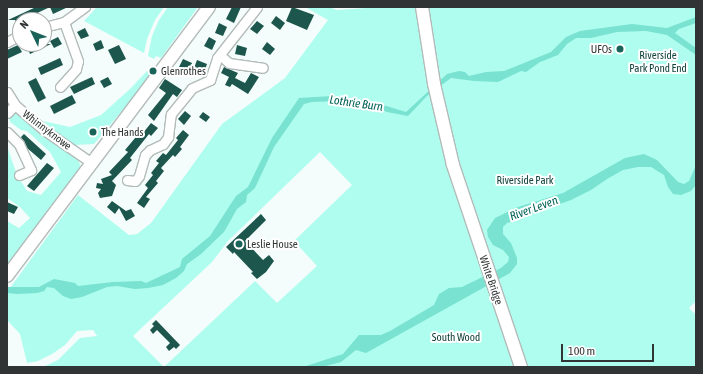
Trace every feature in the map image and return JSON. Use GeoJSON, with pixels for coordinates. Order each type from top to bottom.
{"type":"FeatureCollection","features":[{"type":"Feature","properties":{"kind":"main road"},"geometry":{"type":"LineString","coordinates":[[8,276],[209,7]]}},
{"type":"Feature","properties":{"kind":"main road","name":"White Bridge"},"geometry":{"type":"LineString","coordinates":[[422,7],[431,69],[440,114],[461,193],[522,367]]}},
{"type":"Feature","properties":{"kind":"street"},"geometry":{"type":"LineString","coordinates":[[52,25],[64,22],[85,7]]}},
{"type":"Feature","properties":{"kind":"street"},"geometry":{"type":"LineString","coordinates":[[133,183],[141,174],[144,155],[150,150],[163,144],[168,137],[171,114],[188,85],[210,80],[214,72],[215,61],[257,7]]}},
{"type":"Feature","properties":{"kind":"street"},"geometry":{"type":"LineString","coordinates":[[60,87],[76,69],[78,61],[64,22]]}},
{"type":"Feature","properties":{"kind":"street"},"geometry":{"type":"LineString","coordinates":[[220,55],[229,62],[263,68]]}},
{"type":"Feature","properties":{"kind":"street","name":"Whinnyknowe"},"geometry":{"type":"LineString","coordinates":[[7,92],[15,105],[44,130],[92,163]]}},
{"type":"Feature","properties":{"kind":"street"},"geometry":{"type":"LineString","coordinates":[[7,113],[15,105]]}},
{"type":"Feature","properties":{"kind":"street"},"geometry":{"type":"LineString","coordinates":[[7,132],[19,144],[31,170],[19,175]]}},
{"type":"Feature","properties":{"kind":"green space"},"geometry":{"type":"Polygon","coordinates":[[[97,7],[164,7],[155,20],[147,39],[144,53],[84,21],[97,7]]]}},
{"type":"Feature","properties":{"kind":"green space"},"geometry":{"type":"Polygon","coordinates":[[[168,7],[198,7],[161,58],[156,56],[154,59],[148,56],[152,36],[159,20],[168,7]]]}},
{"type":"Feature","properties":{"kind":"green space","name":"Riverside Park"},"geometry":{"type":"Polygon","coordinates":[[[305,7],[329,7],[337,10],[382,7],[696,7],[696,301],[689,308],[696,315],[696,367],[164,367],[43,367],[58,360],[80,338],[97,336],[93,330],[77,331],[65,345],[52,354],[38,361],[27,363],[20,334],[7,320],[7,292],[78,195],[129,235],[137,234],[151,223],[222,124],[285,78],[328,20],[305,7]],[[320,152],[228,241],[212,262],[133,336],[164,367],[255,281],[277,303],[317,266],[294,241],[352,185],[320,152]]]}},
{"type":"Feature","properties":{"kind":"green space"},"geometry":{"type":"Polygon","coordinates":[[[147,71],[153,74],[94,144],[75,145],[66,141],[43,121],[70,127],[101,115],[130,89],[147,71]]]}},
{"type":"Feature","properties":{"kind":"green space"},"geometry":{"type":"Polygon","coordinates":[[[13,110],[77,158],[82,169],[7,270],[7,221],[19,228],[30,218],[20,207],[7,198],[7,146],[17,175],[27,191],[41,195],[61,172],[50,152],[27,131],[21,130],[10,122],[9,115],[13,110]]]}},
{"type":"Feature","properties":{"kind":"water","name":"Lothrie Burn"},"geometry":{"type":"Polygon","coordinates":[[[696,17],[696,23],[679,29],[675,33],[696,48],[696,55],[667,35],[646,31],[617,32],[591,38],[576,38],[567,44],[558,55],[540,62],[526,72],[521,71],[498,82],[451,78],[427,96],[408,116],[387,112],[373,106],[349,106],[337,101],[312,102],[304,104],[274,147],[255,188],[247,195],[246,202],[237,209],[224,232],[201,254],[187,264],[184,271],[176,278],[163,285],[148,288],[135,289],[117,286],[107,287],[82,297],[71,299],[63,296],[54,288],[47,287],[44,291],[37,293],[7,293],[7,287],[39,287],[54,279],[75,283],[78,286],[113,282],[141,281],[146,283],[180,267],[182,259],[210,236],[236,196],[248,187],[272,138],[299,98],[332,96],[352,100],[370,101],[406,112],[447,74],[459,71],[465,72],[469,76],[486,72],[504,71],[551,52],[566,37],[580,31],[632,24],[667,28],[696,17]]]}},
{"type":"Feature","properties":{"kind":"water","name":"River Leven"},"geometry":{"type":"Polygon","coordinates":[[[644,154],[657,160],[678,182],[684,184],[689,181],[696,165],[696,185],[691,191],[681,195],[673,194],[668,187],[664,175],[651,167],[638,167],[623,170],[591,190],[571,200],[507,223],[503,227],[503,234],[511,243],[517,258],[517,264],[510,273],[366,353],[356,350],[341,362],[322,367],[303,367],[343,354],[359,335],[381,335],[390,331],[434,305],[439,294],[449,288],[462,287],[501,268],[508,262],[509,257],[503,250],[493,245],[488,237],[487,230],[495,218],[518,207],[563,193],[625,158],[644,154]]]}},
{"type":"Feature","properties":{"kind":"building"},"geometry":{"type":"Polygon","coordinates":[[[36,7],[50,7],[39,12],[25,12],[36,7]]]}},
{"type":"Feature","properties":{"kind":"building"},"geometry":{"type":"Polygon","coordinates":[[[50,7],[68,7],[53,14],[50,7]]]}},
{"type":"Feature","properties":{"kind":"building"},"geometry":{"type":"Polygon","coordinates":[[[232,7],[241,7],[234,23],[226,19],[232,7]]]}},
{"type":"Feature","properties":{"kind":"building"},"geometry":{"type":"Polygon","coordinates":[[[292,7],[314,15],[307,30],[286,21],[292,7]]]}},
{"type":"Feature","properties":{"kind":"building"},"geometry":{"type":"Polygon","coordinates":[[[276,16],[285,23],[280,30],[271,23],[276,16]]]}},
{"type":"Feature","properties":{"kind":"building"},"geometry":{"type":"Polygon","coordinates":[[[257,21],[264,26],[257,34],[250,29],[257,21]]]}},
{"type":"Feature","properties":{"kind":"building"},"geometry":{"type":"Polygon","coordinates":[[[219,23],[227,27],[223,36],[215,33],[219,23]]]}},
{"type":"Feature","properties":{"kind":"building"},"geometry":{"type":"Polygon","coordinates":[[[85,28],[89,36],[81,39],[77,32],[85,28]]]}},
{"type":"Feature","properties":{"kind":"building"},"geometry":{"type":"Polygon","coordinates":[[[58,37],[62,44],[54,48],[52,40],[58,37]]]}},
{"type":"Feature","properties":{"kind":"building"},"geometry":{"type":"Polygon","coordinates":[[[209,37],[216,41],[212,50],[204,46],[209,37]]]}},
{"type":"Feature","properties":{"kind":"building"},"geometry":{"type":"Polygon","coordinates":[[[101,40],[104,48],[96,51],[93,44],[101,40]]]}},
{"type":"Feature","properties":{"kind":"building"},"geometry":{"type":"Polygon","coordinates":[[[267,42],[275,49],[270,55],[262,49],[267,42]]]}},
{"type":"Feature","properties":{"kind":"building"},"geometry":{"type":"Polygon","coordinates":[[[119,45],[126,59],[115,64],[108,50],[119,45]]]}},
{"type":"Feature","properties":{"kind":"building"},"geometry":{"type":"Polygon","coordinates":[[[237,45],[247,48],[245,56],[235,54],[237,45]]]}},
{"type":"Feature","properties":{"kind":"building"},"geometry":{"type":"Polygon","coordinates":[[[12,48],[12,52],[22,52],[7,59],[7,50],[12,48]]]}},
{"type":"Feature","properties":{"kind":"building"},"geometry":{"type":"Polygon","coordinates":[[[60,58],[63,65],[41,75],[38,68],[60,58]]]}},
{"type":"Feature","properties":{"kind":"building"},"geometry":{"type":"Polygon","coordinates":[[[183,59],[192,63],[189,71],[179,67],[183,59]]]}},
{"type":"Feature","properties":{"kind":"building"},"geometry":{"type":"Polygon","coordinates":[[[197,60],[207,64],[204,72],[194,68],[197,60]]]}},
{"type":"Feature","properties":{"kind":"building"},"geometry":{"type":"Polygon","coordinates":[[[224,67],[238,73],[235,78],[245,83],[251,73],[259,77],[248,94],[232,84],[230,87],[225,85],[229,77],[221,73],[224,67]]]}},
{"type":"Feature","properties":{"kind":"building"},"geometry":{"type":"Polygon","coordinates":[[[92,77],[95,84],[74,94],[70,87],[92,77]]]}},
{"type":"Feature","properties":{"kind":"building"},"geometry":{"type":"Polygon","coordinates":[[[108,77],[112,84],[104,88],[100,81],[108,77]]]}},
{"type":"Feature","properties":{"kind":"building"},"geometry":{"type":"Polygon","coordinates":[[[36,78],[46,98],[38,102],[28,82],[36,78]]]}},
{"type":"Feature","properties":{"kind":"building"},"geometry":{"type":"Polygon","coordinates":[[[165,79],[182,90],[177,97],[173,94],[154,121],[148,115],[166,93],[159,88],[165,79]]]}},
{"type":"Feature","properties":{"kind":"building"},"geometry":{"type":"Polygon","coordinates":[[[72,95],[76,103],[54,114],[50,106],[72,95]]]}},
{"type":"Feature","properties":{"kind":"building"},"geometry":{"type":"Polygon","coordinates":[[[185,111],[191,116],[184,125],[178,119],[185,111]]]}},
{"type":"Feature","properties":{"kind":"building"},"geometry":{"type":"Polygon","coordinates":[[[203,112],[210,117],[206,122],[199,117],[203,112]]]}},
{"type":"Feature","properties":{"kind":"building"},"geometry":{"type":"Polygon","coordinates":[[[151,123],[158,128],[151,136],[149,134],[130,158],[132,160],[112,181],[116,185],[112,196],[100,198],[98,193],[101,189],[96,188],[97,183],[103,184],[101,179],[112,175],[109,172],[128,152],[125,150],[141,131],[143,133],[151,123]]]}},
{"type":"Feature","properties":{"kind":"building"},"geometry":{"type":"Polygon","coordinates":[[[183,130],[189,135],[180,147],[182,149],[175,157],[173,155],[161,168],[164,171],[156,181],[158,183],[146,197],[150,199],[144,208],[137,203],[148,188],[145,185],[153,175],[151,173],[159,163],[156,161],[163,153],[166,155],[178,140],[176,138],[183,130]]]}},
{"type":"Feature","properties":{"kind":"building"},"geometry":{"type":"Polygon","coordinates":[[[24,134],[46,154],[41,160],[27,148],[21,137],[24,134]]]}},
{"type":"Feature","properties":{"kind":"building"},"geometry":{"type":"Polygon","coordinates":[[[47,163],[54,168],[34,191],[27,186],[47,163]]]}},
{"type":"Feature","properties":{"kind":"building"},"geometry":{"type":"Polygon","coordinates":[[[112,201],[126,211],[131,209],[135,216],[126,221],[119,208],[115,214],[107,207],[112,201]]]}},
{"type":"Feature","properties":{"kind":"building"},"geometry":{"type":"Polygon","coordinates":[[[7,202],[18,207],[14,214],[7,211],[7,202]]]}},
{"type":"Feature","properties":{"kind":"building","name":"Leslie House"},"geometry":{"type":"Polygon","coordinates":[[[261,214],[266,220],[245,241],[263,260],[269,255],[274,261],[266,272],[257,279],[251,273],[253,272],[234,252],[233,254],[226,247],[261,214]]]}},
{"type":"Feature","properties":{"kind":"building"},"geometry":{"type":"Polygon","coordinates":[[[156,320],[180,345],[176,349],[174,347],[169,351],[166,347],[170,343],[157,330],[153,334],[150,330],[154,326],[152,324],[156,320]]]}},
{"type":"Feature","properties":{"kind":"place","name":"UFOs"},"geometry":{"type":"Point","coordinates":[620,49]}},
{"type":"Feature","properties":{"kind":"place","name":"Glenrothes"},"geometry":{"type":"Point","coordinates":[153,71]}},
{"type":"Feature","properties":{"kind":"place","name":"The Hands"},"geometry":{"type":"Point","coordinates":[93,132]}},
{"type":"Feature","properties":{"kind":"place","name":"Leslie House"},"geometry":{"type":"Point","coordinates":[239,244]}},
{"type":"Feature","properties":{"kind":"park label","name":"Riverside Park Pond End"},"geometry":{"type":"Point","coordinates":[658,62]}},
{"type":"Feature","properties":{"kind":"park label","name":"South Wood"},"geometry":{"type":"Point","coordinates":[456,337]}}]}
